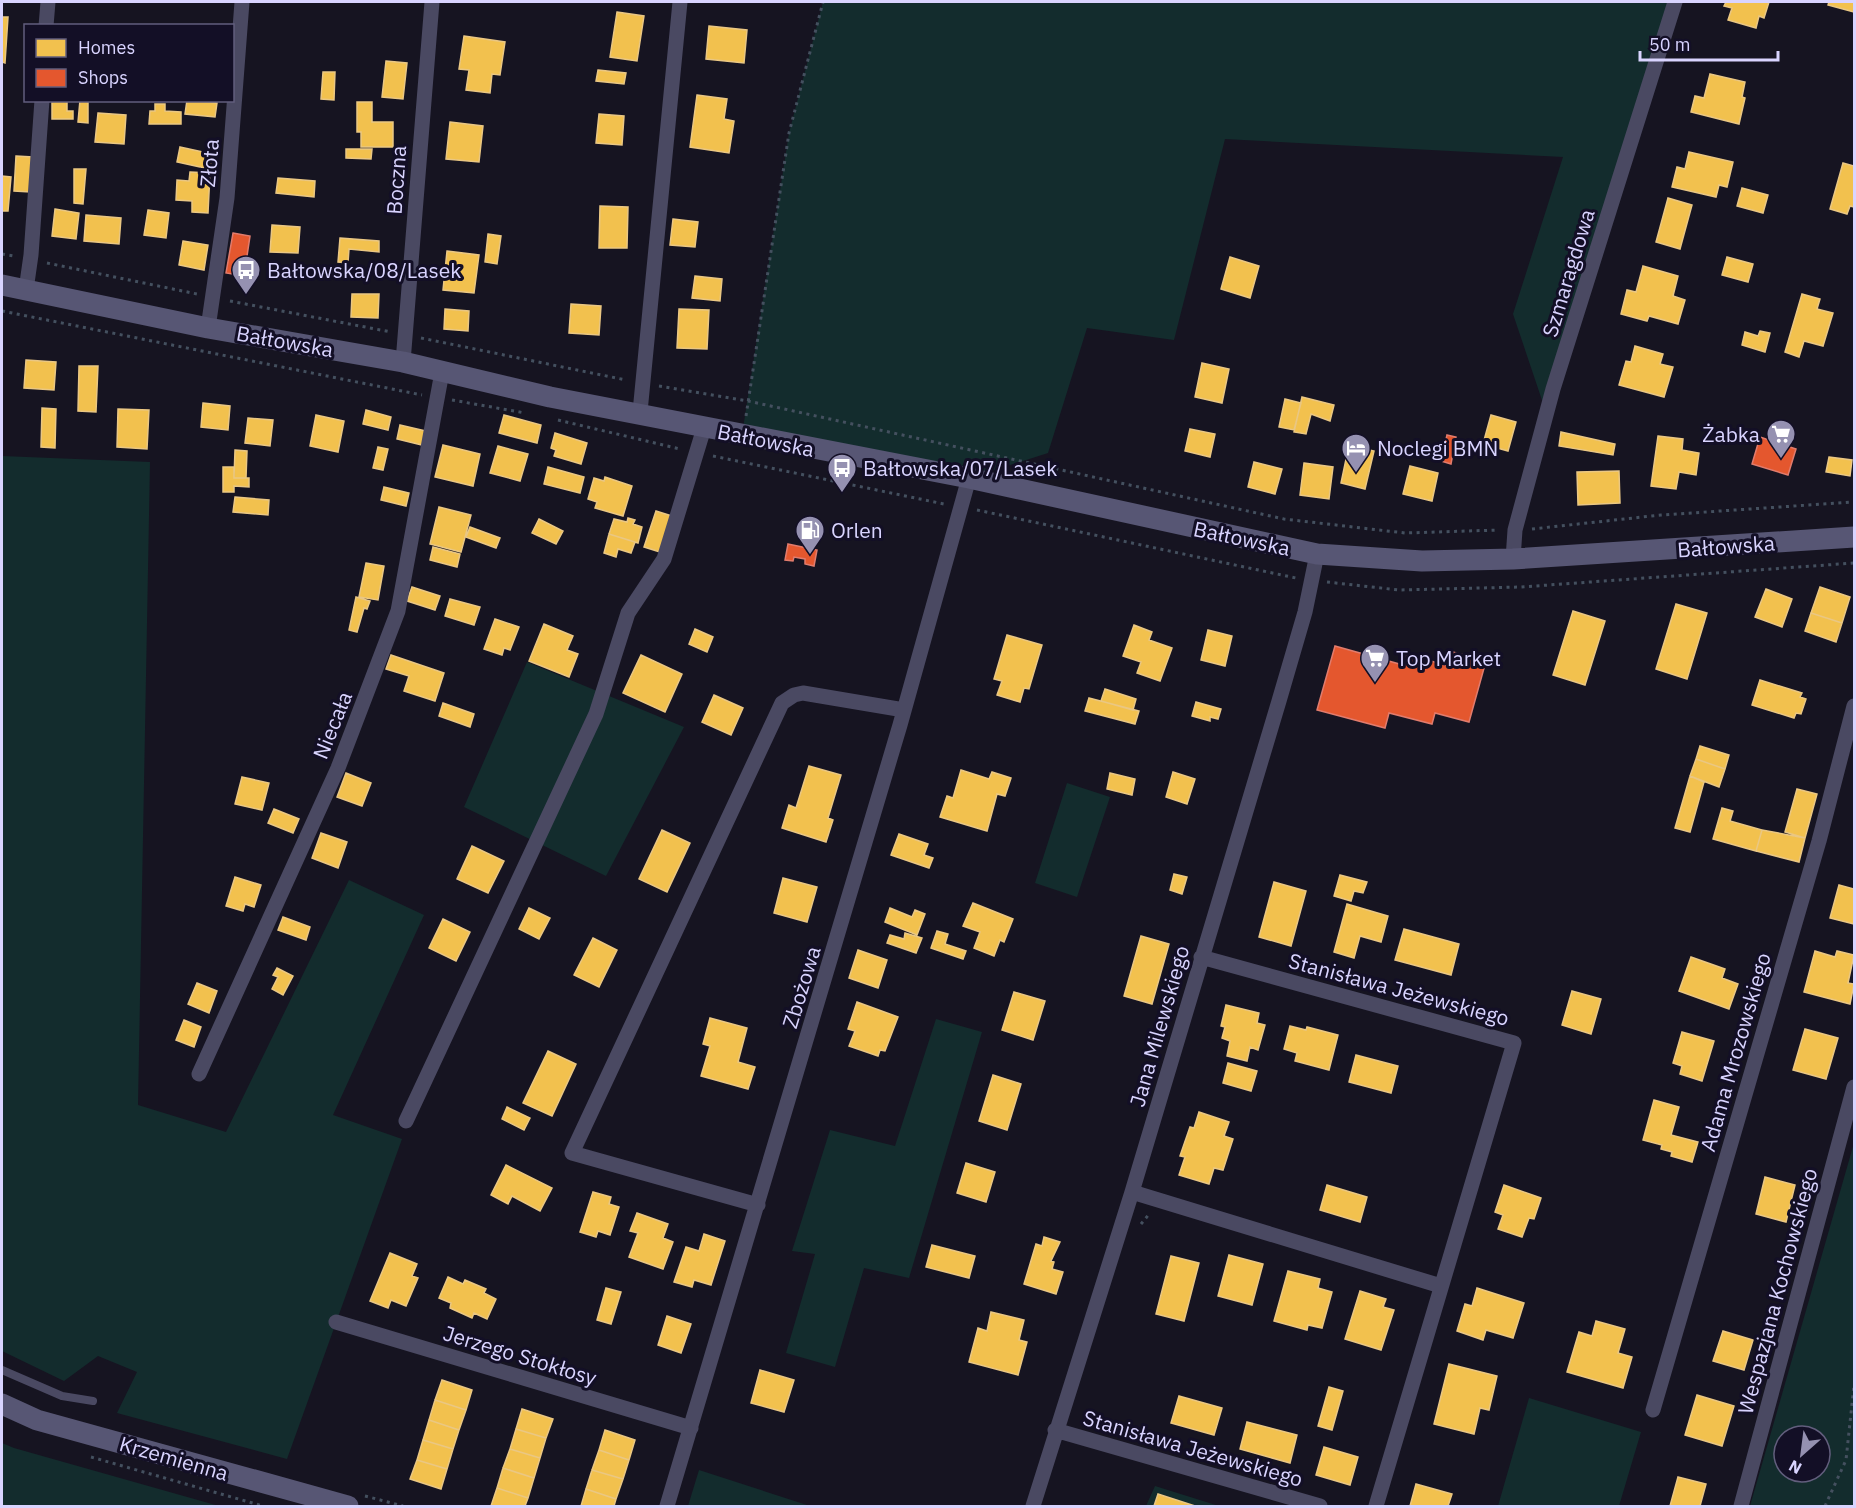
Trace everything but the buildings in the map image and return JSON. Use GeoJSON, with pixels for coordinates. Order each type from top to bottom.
{"type":"FeatureCollection","features":[{"type":"Feature","properties":{"kind":"main road","name":"Bałtowska"},"geometry":{"type":"LineString","coordinates":[[2,285],[208,328],[403,362],[550,396],[640,412],[704,428],[969,478],[1317,554],[1422,561],[1513,559],[1854,537]]}},
{"type":"Feature","properties":{"kind":"main road","name":"Krzemienna"},"geometry":{"type":"LineString","coordinates":[[2,1404],[37,1420],[348,1506]]}},
{"type":"Feature","properties":{"kind":"street"},"geometry":{"type":"LineString","coordinates":[[46,24],[48,2]]}},
{"type":"Feature","properties":{"kind":"street","name":"Złota"},"geometry":{"type":"LineString","coordinates":[[208,328],[227,198],[242,2]]}},
{"type":"Feature","properties":{"kind":"street","name":"Boczna"},"geometry":{"type":"LineString","coordinates":[[403,362],[432,2]]}},
{"type":"Feature","properties":{"kind":"street"},"geometry":{"type":"LineString","coordinates":[[640,412],[680,2]]}},
{"type":"Feature","properties":{"kind":"street","name":"Szmaragdowa"},"geometry":{"type":"LineString","coordinates":[[1513,559],[1515,530],[1553,389],[1675,2]]}},
{"type":"Feature","properties":{"kind":"street"},"geometry":{"type":"LineString","coordinates":[[26,290],[42,102]]}},
{"type":"Feature","properties":{"kind":"street","name":"Niecała"},"geometry":{"type":"LineString","coordinates":[[199,1074],[338,768],[398,611],[442,372]]}},
{"type":"Feature","properties":{"kind":"street"},"geometry":{"type":"LineString","coordinates":[[406,1120],[596,714],[628,613],[664,560],[704,428]]}},
{"type":"Feature","properties":{"kind":"street","name":"Zbożowa"},"geometry":{"type":"LineString","coordinates":[[667,1506],[904,710],[969,478]]}},
{"type":"Feature","properties":{"kind":"street","name":"Jana Milewskiego"},"geometry":{"type":"LineString","coordinates":[[1033,1506],[1055,1430],[1132,1192],[1305,612],[1317,554]]}},
{"type":"Feature","properties":{"kind":"street"},"geometry":{"type":"LineString","coordinates":[[758,1205],[572,1153],[782,703],[787,698],[803,693],[904,710]]}},
{"type":"Feature","properties":{"kind":"street","name":"Adama Mrozowskiego"},"geometry":{"type":"LineString","coordinates":[[1653,1410],[1819,841],[1854,706]]}},
{"type":"Feature","properties":{"kind":"street","name":"Stanisława Jeżewskiego"},"geometry":{"type":"LineString","coordinates":[[1201,957],[1514,1043],[1376,1506]]}},
{"type":"Feature","properties":{"kind":"street","name":"Wespazjana Kochowskiego"},"geometry":{"type":"LineString","coordinates":[[1741,1506],[1854,1087]]}},
{"type":"Feature","properties":{"kind":"street"},"geometry":{"type":"LineString","coordinates":[[1132,1192],[1441,1286]]}},
{"type":"Feature","properties":{"kind":"street","name":"Jerzego Stokłosy"},"geometry":{"type":"LineString","coordinates":[[336,1322],[691,1428]]}},
{"type":"Feature","properties":{"kind":"street","name":"Stanisława Jeżewskiego"},"geometry":{"type":"LineString","coordinates":[[1055,1430],[1320,1506]]}},
{"type":"Feature","properties":{"kind":"lane"},"geometry":{"type":"LineString","coordinates":[[2,1370],[62,1396],[93,1401]]}},
{"type":"Feature","properties":{"kind":"path"},"geometry":{"type":"LineString","coordinates":[[742,435],[789,132],[824,2]]}},
{"type":"Feature","properties":{"kind":"path"},"geometry":{"type":"LineString","coordinates":[[2,254],[642,383],[748,401],[1284,519],[1405,533],[1515,530],[1661,515],[1854,502]]}},
{"type":"Feature","properties":{"kind":"path"},"geometry":{"type":"LineString","coordinates":[[1825,1506],[1846,1460],[1854,1385]]}},
{"type":"Feature","properties":{"kind":"path"},"geometry":{"type":"LineString","coordinates":[[83,1455],[263,1506]]}},
{"type":"Feature","properties":{"kind":"green space"},"geometry":{"type":"Polygon","coordinates":[[[823,2],[1675,2],[1547,415],[1513,314],[1563,157],[1225,139],[1174,340],[1087,328],[1048,453],[969,478],[742,435],[789,133],[823,2]]]}},
{"type":"Feature","properties":{"kind":"green space"},"geometry":{"type":"Polygon","coordinates":[[[2,456],[150,462],[138,1105],[226,1132],[349,880],[424,915],[333,1115],[402,1139],[287,1459],[117,1413],[137,1372],[98,1356],[64,1381],[2,1351],[2,456]]]}},
{"type":"Feature","properties":{"kind":"green space"},"geometry":{"type":"Polygon","coordinates":[[[527,662],[684,727],[606,876],[464,807],[527,662]]]}},
{"type":"Feature","properties":{"kind":"green space"},"geometry":{"type":"Polygon","coordinates":[[[1067,783],[1110,797],[1077,897],[1035,883],[1067,783]]]}},
{"type":"Feature","properties":{"kind":"green space"},"geometry":{"type":"Polygon","coordinates":[[[936,1019],[982,1032],[909,1278],[864,1268],[835,1367],[786,1353],[815,1254],[792,1251],[830,1130],[895,1146],[936,1019]]]}},
{"type":"Feature","properties":{"kind":"green space"},"geometry":{"type":"Polygon","coordinates":[[[1854,1143],[1854,1506],[1750,1506],[1772,1429],[1772,1484],[1832,1484],[1832,1424],[1773,1424],[1854,1143]]]}},
{"type":"Feature","properties":{"kind":"green space"},"geometry":{"type":"Polygon","coordinates":[[[1529,1398],[1641,1432],[1619,1506],[1498,1506],[1529,1398]]]}},
{"type":"Feature","properties":{"kind":"green space"},"geometry":{"type":"Polygon","coordinates":[[[2,1443],[14,1448],[219,1506],[2,1506],[2,1443]]]}},
{"type":"Feature","properties":{"kind":"green space"},"geometry":{"type":"Polygon","coordinates":[[[699,1470],[810,1506],[688,1506],[699,1470]]]}},
{"type":"Feature","properties":{"kind":"green space"},"geometry":{"type":"Polygon","coordinates":[[[1155,1486],[1219,1506],[1146,1506],[1155,1486]]]}},
{"type":"Feature","properties":{"kind":"place","name":"Bałtowska/08/Lasek"},"geometry":{"type":"Point","coordinates":[246,296]}},
{"type":"Feature","properties":{"kind":"place","name":"Żabka"},"geometry":{"type":"Point","coordinates":[1781,460]}},
{"type":"Feature","properties":{"kind":"place","name":"Noclegi BMN"},"geometry":{"type":"Point","coordinates":[1356,474]}},
{"type":"Feature","properties":{"kind":"place","name":"Bałtowska/07/Lasek"},"geometry":{"type":"Point","coordinates":[842,494]}},
{"type":"Feature","properties":{"kind":"place","name":"Orlen"},"geometry":{"type":"Point","coordinates":[810,556]}},
{"type":"Feature","properties":{"kind":"place","name":"Top Market"},"geometry":{"type":"Point","coordinates":[1375,684]}}]}
